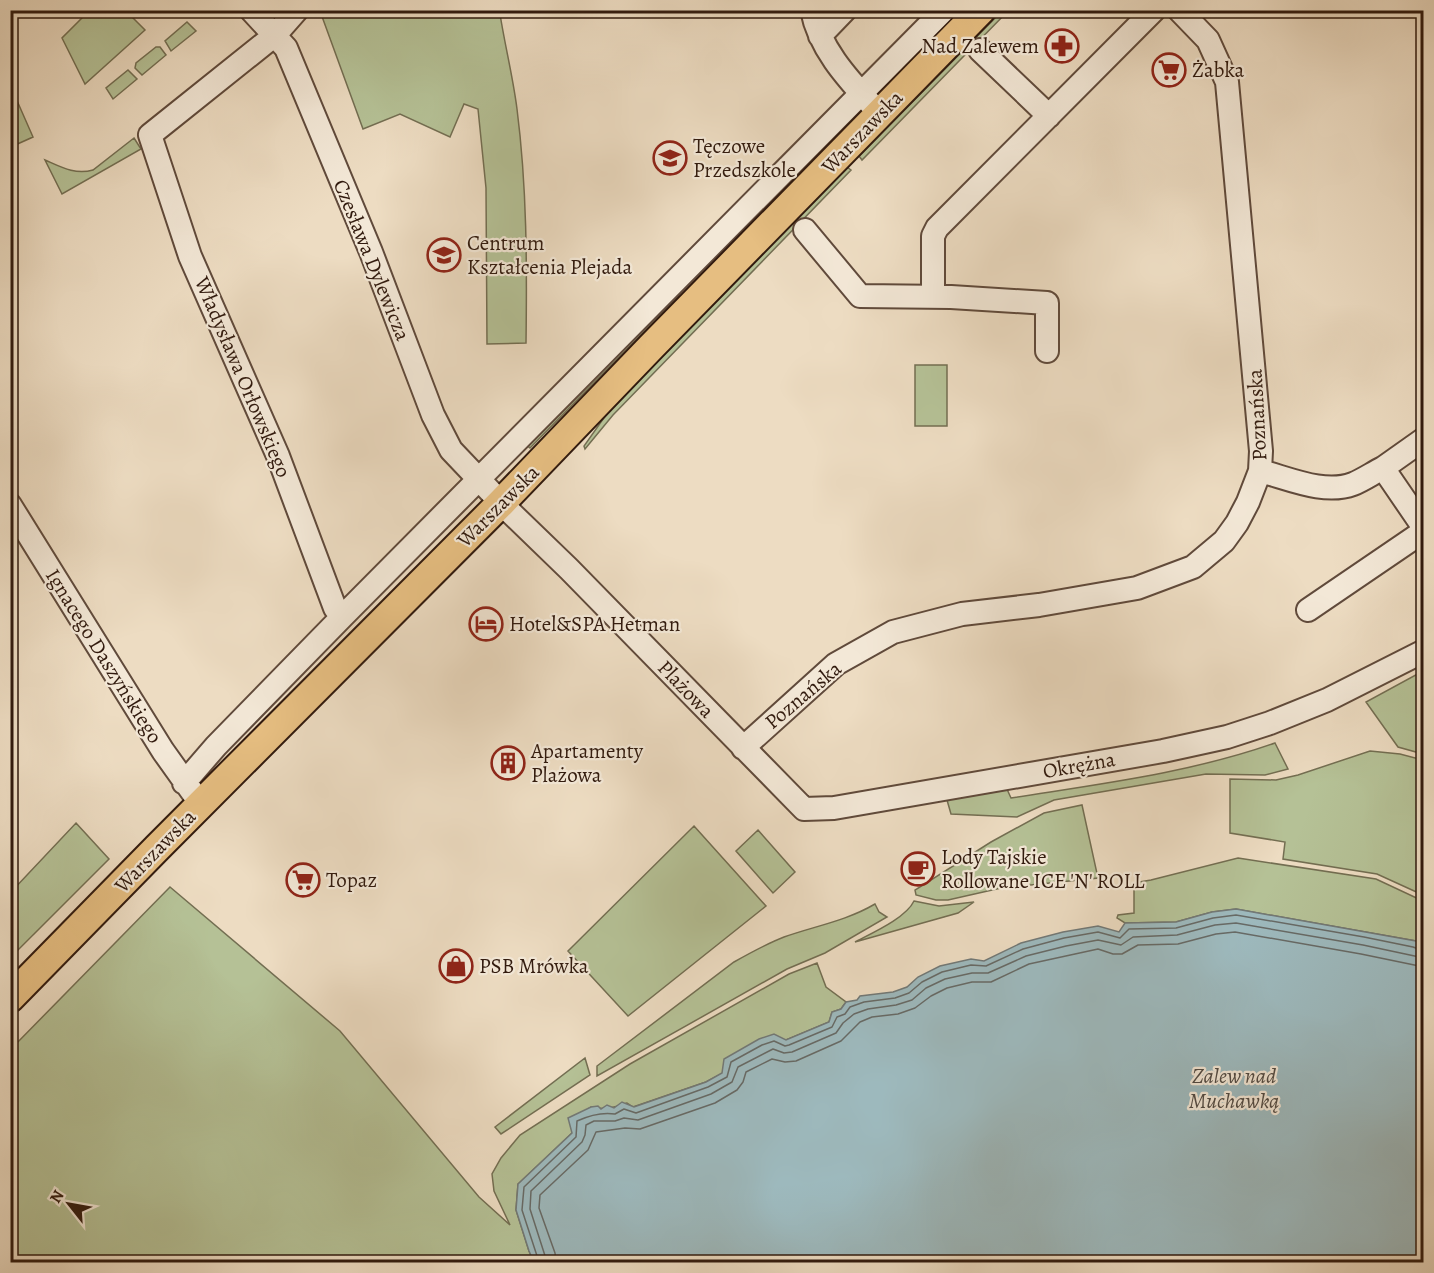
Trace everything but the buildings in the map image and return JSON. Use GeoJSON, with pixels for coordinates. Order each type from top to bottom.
{"type":"FeatureCollection","features":[{"type":"Feature","properties":{"kind":"main road","name":"Warszawska"},"geometry":{"type":"LineString","coordinates":[[10,998],[193,793],[501,503],[981,10]]}},
{"type":"Feature","properties":{"kind":"street","name":"Czesława Dylewicza"},"geometry":{"type":"LineString","coordinates":[[251,10],[286,48],[371,252],[433,415],[451,450],[501,503]]}},
{"type":"Feature","properties":{"kind":"street"},"geometry":{"type":"LineString","coordinates":[[275,35],[297,10]]}},
{"type":"Feature","properties":{"kind":"street"},"geometry":{"type":"LineString","coordinates":[[812,10],[820,36],[831,57],[880,113]]}},
{"type":"Feature","properties":{"kind":"street"},"geometry":{"type":"LineString","coordinates":[[820,36],[845,10]]}},
{"type":"Feature","properties":{"kind":"street"},"geometry":{"type":"LineString","coordinates":[[193,793],[216,746],[944,10]]}},
{"type":"Feature","properties":{"kind":"street"},"geometry":{"type":"LineString","coordinates":[[933,297],[933,236],[937,228],[1154,10]]}},
{"type":"Feature","properties":{"kind":"street","name":"Poznańska"},"geometry":{"type":"LineString","coordinates":[[743,748],[836,664],[893,633],[962,614],[1039,605],[1137,588],[1193,567],[1224,541],[1237,523],[1260,471],[1261,452],[1227,82],[1208,40],[1179,10]]}},
{"type":"Feature","properties":{"kind":"street","name":"Władysława Orłowskiego"},"geometry":{"type":"LineString","coordinates":[[275,35],[150,135],[190,256],[278,456],[335,608],[342,617]]}},
{"type":"Feature","properties":{"kind":"street"},"geometry":{"type":"LineString","coordinates":[[980,50],[1049,116]]}},
{"type":"Feature","properties":{"kind":"street"},"geometry":{"type":"LineString","coordinates":[[805,230],[860,296],[1047,303],[1047,351]]}},
{"type":"Feature","properties":{"kind":"street"},"geometry":{"type":"LineString","coordinates":[[1260,471],[1317,486],[1340,487],[1354,484],[1383,468],[1424,439]]}},
{"type":"Feature","properties":{"kind":"street"},"geometry":{"type":"LineString","coordinates":[[1308,610],[1424,530],[1383,468]]}},
{"type":"Feature","properties":{"kind":"street","name":"Plażowa"},"geometry":{"type":"LineString","coordinates":[[501,503],[569,569],[743,748]]}},
{"type":"Feature","properties":{"kind":"street","name":"Ignacego Daszyńskiego"},"geometry":{"type":"LineString","coordinates":[[10,505],[193,793]]}},
{"type":"Feature","properties":{"kind":"street","name":"Okrężna"},"geometry":{"type":"LineString","coordinates":[[743,748],[804,809],[834,808],[1163,751],[1227,737],[1327,700],[1424,651]]}},
{"type":"Feature","properties":{"kind":"green space"},"geometry":{"type":"Polygon","coordinates":[[[89,11],[126,11],[145,30],[85,84],[62,38],[89,11]]]}},
{"type":"Feature","properties":{"kind":"green space"},"geometry":{"type":"Polygon","coordinates":[[[320,11],[501,11],[517,109],[523,168],[526,343],[487,344],[486,188],[478,109],[464,104],[450,137],[400,114],[363,129],[320,11]]]}},
{"type":"Feature","properties":{"kind":"green space"},"geometry":{"type":"Polygon","coordinates":[[[1002,11],[1008,11],[862,160],[859,156],[1002,11]]]}},
{"type":"Feature","properties":{"kind":"green space"},"geometry":{"type":"Polygon","coordinates":[[[187,22],[196,31],[171,51],[165,41],[187,22]]]}},
{"type":"Feature","properties":{"kind":"green space"},"geometry":{"type":"Polygon","coordinates":[[[156,47],[160,47],[166,55],[142,75],[135,68],[136,63],[156,47]]]}},
{"type":"Feature","properties":{"kind":"green space"},"geometry":{"type":"Polygon","coordinates":[[[128,70],[137,79],[113,99],[106,88],[128,70]]]}},
{"type":"Feature","properties":{"kind":"green space"},"geometry":{"type":"Polygon","coordinates":[[[11,87],[33,137],[13,146],[10,142],[11,87]]]}},
{"type":"Feature","properties":{"kind":"green space"},"geometry":{"type":"Polygon","coordinates":[[[134,138],[141,149],[62,194],[45,160],[74,171],[93,170],[134,138]]]}},
{"type":"Feature","properties":{"kind":"green space"},"geometry":{"type":"Polygon","coordinates":[[[847,167],[851,170],[613,415],[585,449],[584,446],[613,405],[847,167]]]}},
{"type":"Feature","properties":{"kind":"green space"},"geometry":{"type":"Polygon","coordinates":[[[682,289],[678,297],[530,448],[523,442],[682,289]]]}},
{"type":"Feature","properties":{"kind":"green space"},"geometry":{"type":"Polygon","coordinates":[[[915,365],[947,365],[947,426],[915,426],[915,365]]]}},
{"type":"Feature","properties":{"kind":"green space"},"geometry":{"type":"Polygon","coordinates":[[[1423,671],[1423,754],[1398,747],[1366,702],[1423,671]]]}},
{"type":"Feature","properties":{"kind":"green space"},"geometry":{"type":"Polygon","coordinates":[[[1275,743],[1288,769],[1265,775],[1206,774],[1054,800],[1017,817],[951,814],[947,800],[1006,787],[1011,798],[1111,782],[1177,770],[1275,743]]]}},
{"type":"Feature","properties":{"kind":"green space"},"geometry":{"type":"Polygon","coordinates":[[[1370,751],[1400,754],[1423,760],[1423,895],[1377,874],[1283,859],[1285,842],[1230,833],[1230,779],[1276,780],[1370,751]]]}},
{"type":"Feature","properties":{"kind":"green space"},"geometry":{"type":"Polygon","coordinates":[[[1082,805],[1098,878],[1001,888],[948,900],[936,900],[916,895],[915,890],[991,842],[1044,813],[1082,805]]]}},
{"type":"Feature","properties":{"kind":"green space"},"geometry":{"type":"Polygon","coordinates":[[[76,823],[109,859],[11,957],[11,892],[76,823]]]}},
{"type":"Feature","properties":{"kind":"green space"},"geometry":{"type":"Polygon","coordinates":[[[694,826],[766,906],[628,1016],[568,951],[694,826]]]}},
{"type":"Feature","properties":{"kind":"green space"},"geometry":{"type":"Polygon","coordinates":[[[758,830],[795,872],[773,893],[736,851],[758,830]]]}},
{"type":"Feature","properties":{"kind":"green space"},"geometry":{"type":"Polygon","coordinates":[[[1238,858],[1376,879],[1423,901],[1423,946],[1416,941],[1236,909],[1212,912],[1176,922],[1125,923],[1117,918],[1118,915],[1134,913],[1134,883],[1238,858]]]}},
{"type":"Feature","properties":{"kind":"green space"},"geometry":{"type":"Polygon","coordinates":[[[170,887],[340,1031],[479,1197],[510,1225],[494,1191],[492,1174],[501,1158],[520,1135],[630,1064],[789,974],[817,963],[826,987],[846,1002],[841,1009],[832,1012],[829,1022],[786,1040],[706,1082],[633,1107],[627,1103],[609,1108],[591,1107],[585,1111],[572,1133],[518,1184],[516,1210],[534,1262],[11,1262],[11,1049],[170,887]]]}},
{"type":"Feature","properties":{"kind":"green space"},"geometry":{"type":"Polygon","coordinates":[[[914,901],[939,906],[974,902],[958,913],[855,942],[896,919],[914,901]]]}},
{"type":"Feature","properties":{"kind":"green space"},"geometry":{"type":"Polygon","coordinates":[[[875,904],[879,912],[887,917],[825,953],[787,969],[597,1076],[597,1066],[734,962],[777,940],[842,919],[875,904]]]}},
{"type":"Feature","properties":{"kind":"green space"},"geometry":{"type":"Polygon","coordinates":[[[585,1058],[590,1075],[501,1134],[495,1127],[585,1058]]]}},
{"type":"Feature","properties":{"kind":"water","name":"Zalew nad Muchawką"},"geometry":{"type":"Polygon","coordinates":[[[1236,909],[1416,941],[1423,946],[1423,1262],[534,1262],[516,1210],[518,1184],[572,1133],[568,1118],[591,1107],[598,1106],[601,1109],[607,1105],[614,1108],[622,1102],[634,1107],[706,1082],[722,1073],[724,1059],[759,1039],[774,1034],[786,1040],[829,1022],[832,1012],[841,1009],[846,1002],[857,1000],[860,996],[893,992],[907,987],[918,977],[940,966],[971,959],[984,961],[1021,943],[1063,932],[1098,926],[1119,932],[1125,923],[1176,922],[1212,912],[1236,909]]]}},
{"type":"Feature","properties":{"kind":"place","name":"Nad Zalewem"},"geometry":{"type":"Point","coordinates":[1062,46]}},
{"type":"Feature","properties":{"kind":"place","name":"Żabka"},"geometry":{"type":"Point","coordinates":[1169,70]}},
{"type":"Feature","properties":{"kind":"place","name":"Tęczowe Przedszkole"},"geometry":{"type":"Point","coordinates":[670,158]}},
{"type":"Feature","properties":{"kind":"place","name":"Centrum Kształcenia Plejada"},"geometry":{"type":"Point","coordinates":[444,255]}},
{"type":"Feature","properties":{"kind":"place","name":"Hotel&SPA Hetman"},"geometry":{"type":"Point","coordinates":[486,624]}},
{"type":"Feature","properties":{"kind":"place","name":"Apartamenty Plażowa"},"geometry":{"type":"Point","coordinates":[508,763]}},
{"type":"Feature","properties":{"kind":"place","name":"Lody Tajskie Rollowane ICE 'N' ROLL"},"geometry":{"type":"Point","coordinates":[918,869]}},
{"type":"Feature","properties":{"kind":"place","name":"Topaz"},"geometry":{"type":"Point","coordinates":[303,880]}},
{"type":"Feature","properties":{"kind":"place","name":"PSB Mrówka"},"geometry":{"type":"Point","coordinates":[456,966]}}]}
